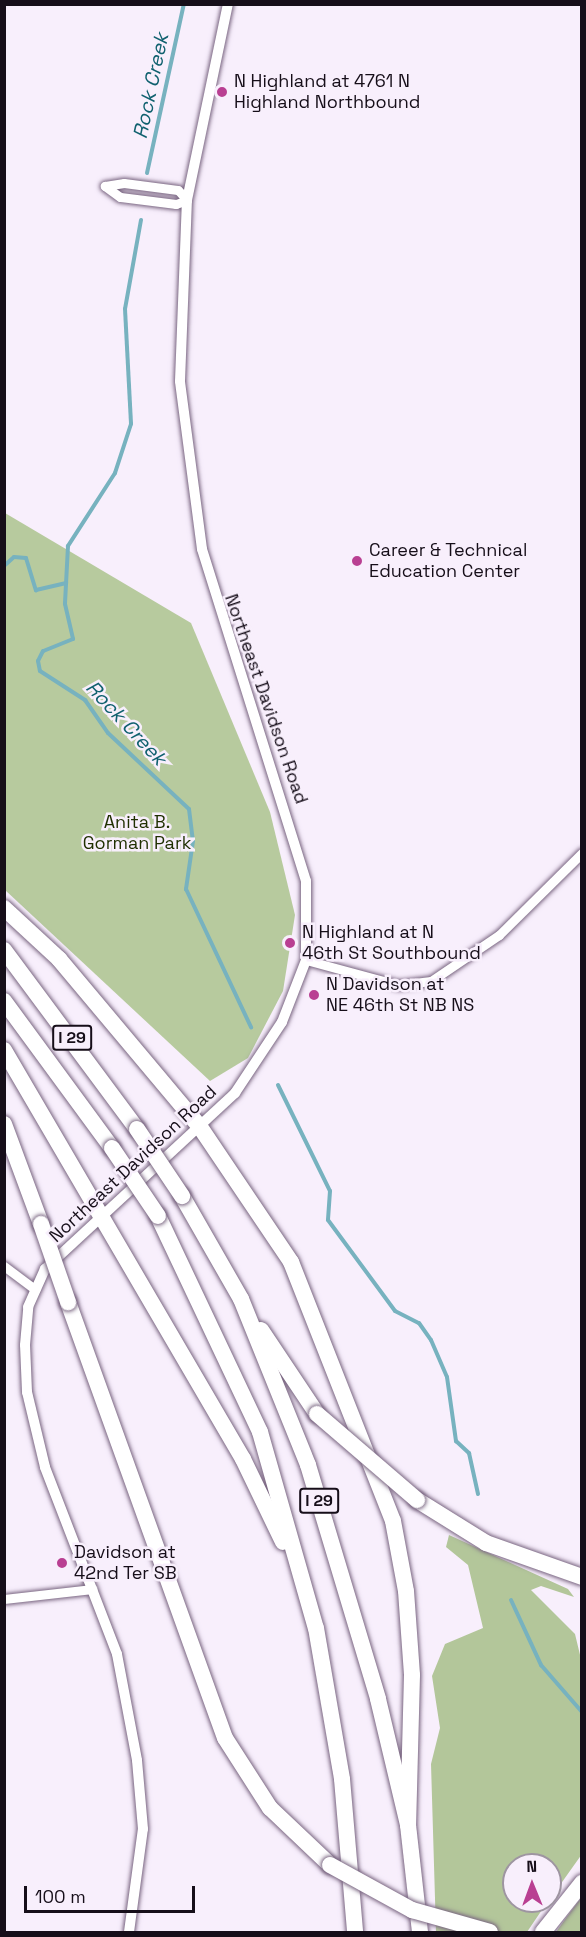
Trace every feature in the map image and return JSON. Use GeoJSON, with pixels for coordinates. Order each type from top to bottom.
{"type":"FeatureCollection","features":[{"type":"Feature","properties":{"kind":"highway"},"geometry":{"type":"LineString","coordinates":[[4,908],[58,959],[200,1127],[291,1262],[393,1521],[412,1675],[408,1825]]}},
{"type":"Feature","properties":{"kind":"highway","name":"I 29"},"geometry":{"type":"LineString","coordinates":[[4,950],[137,1129],[182,1196],[241,1299],[308,1465],[378,1699],[408,1825],[420,1932]]}},
{"type":"Feature","properties":{"kind":"highway","name":"I 29"},"geometry":{"type":"LineString","coordinates":[[4,1001],[112,1148],[158,1216],[260,1432],[316,1628],[342,1779],[355,1932]]}},
{"type":"Feature","properties":{"kind":"highway"},"geometry":{"type":"LineString","coordinates":[[4,1050],[103,1215],[243,1459],[316,1628]]}},
{"type":"Feature","properties":{"kind":"highway"},"geometry":{"type":"LineString","coordinates":[[4,1124],[225,1738],[270,1808],[330,1865],[412,1910],[490,1932]]}},
{"type":"Feature","properties":{"kind":"highway"},"geometry":{"type":"LineString","coordinates":[[241,1299],[317,1414],[417,1500],[486,1543],[582,1576]]}},
{"type":"Feature","properties":{"kind":"highway"},"geometry":{"type":"LineString","coordinates":[[543,1932],[582,1883]]}},
{"type":"Feature","properties":{"kind":"street","name":"Northeast Davidson Road"},"geometry":{"type":"LineString","coordinates":[[129,1932],[143,1829],[137,1760],[117,1654],[45,1467],[27,1392],[25,1345],[35,1289],[77,1234],[103,1215],[200,1127],[258,1064],[282,1022],[306,960],[306,882],[296,840],[218,612],[194,502],[180,381],[187,200],[228,4]]}},
{"type":"Feature","properties":{"kind":"street"},"geometry":{"type":"LineString","coordinates":[[124,183],[178,190],[187,200],[176,204],[120,197],[105,186],[124,183]]}},
{"type":"Feature","properties":{"kind":"street"},"geometry":{"type":"LineString","coordinates":[[306,960],[398,985],[431,981],[499,935],[582,853]]}},
{"type":"Feature","properties":{"kind":"street"},"geometry":{"type":"LineString","coordinates":[[4,1266],[35,1289]]}},
{"type":"Feature","properties":{"kind":"street"},"geometry":{"type":"LineString","coordinates":[[4,1599],[92,1590]]}},
{"type":"Feature","properties":{"kind":"green space","name":"Anita B. Gorman Park"},"geometry":{"type":"Polygon","coordinates":[[[5,513],[191,623],[270,812],[295,915],[283,991],[248,1058],[210,1081],[5,890],[5,513]]]}},
{"type":"Feature","properties":{"kind":"green space"},"geometry":{"type":"Polygon","coordinates":[[[449,1535],[568,1589],[574,1597],[541,1586],[531,1590],[575,1634],[581,1659],[582,1854],[562,1882],[562,1853],[502,1853],[502,1913],[540,1913],[527,1932],[436,1932],[431,1764],[440,1728],[432,1676],[445,1644],[483,1628],[468,1565],[446,1547],[449,1535]]]}},
{"type":"Feature","properties":{"kind":"green space"},"geometry":{"type":"Polygon","coordinates":[[[581,1898],[581,1932],[556,1932],[566,1918],[581,1898]]]}},
{"type":"Feature","properties":{"kind":"waterway","name":"Rock Creek"},"geometry":{"type":"LineString","coordinates":[[147,173],[184,4]]}},
{"type":"Feature","properties":{"kind":"waterway","name":"Rock Creek"},"geometry":{"type":"LineString","coordinates":[[141,220],[125,309],[131,424],[115,473],[68,546],[65,604],[73,639],[43,651],[38,661],[40,671],[85,700],[108,733],[189,809],[193,841],[186,889],[251,1027]]}},
{"type":"Feature","properties":{"kind":"waterway"},"geometry":{"type":"LineString","coordinates":[[4,566],[14,557],[26,558],[36,590],[66,583]]}},
{"type":"Feature","properties":{"kind":"waterway","name":"Rock Creek"},"geometry":{"type":"LineString","coordinates":[[278,1085],[330,1191],[328,1220],[395,1311],[419,1323],[431,1340],[447,1377],[456,1441],[469,1453],[478,1494]]}},
{"type":"Feature","properties":{"kind":"waterway","name":"Rock Creek"},"geometry":{"type":"LineString","coordinates":[[511,1600],[541,1665],[582,1712]]}},
{"type":"Feature","properties":{"kind":"place","name":"N Highland at 4761 N Highland Northbound"},"geometry":{"type":"Point","coordinates":[222,92]}},
{"type":"Feature","properties":{"kind":"place","name":"Career & Technical Education Center"},"geometry":{"type":"Point","coordinates":[357,561]}},
{"type":"Feature","properties":{"kind":"place","name":"N Highland at N 46th St Southbound"},"geometry":{"type":"Point","coordinates":[290,943]}},
{"type":"Feature","properties":{"kind":"place","name":"N Davidson at NE 46th St NB NS"},"geometry":{"type":"Point","coordinates":[314,995]}},
{"type":"Feature","properties":{"kind":"place","name":"Davidson at 42nd Ter SB"},"geometry":{"type":"Point","coordinates":[62,1563]}}]}
